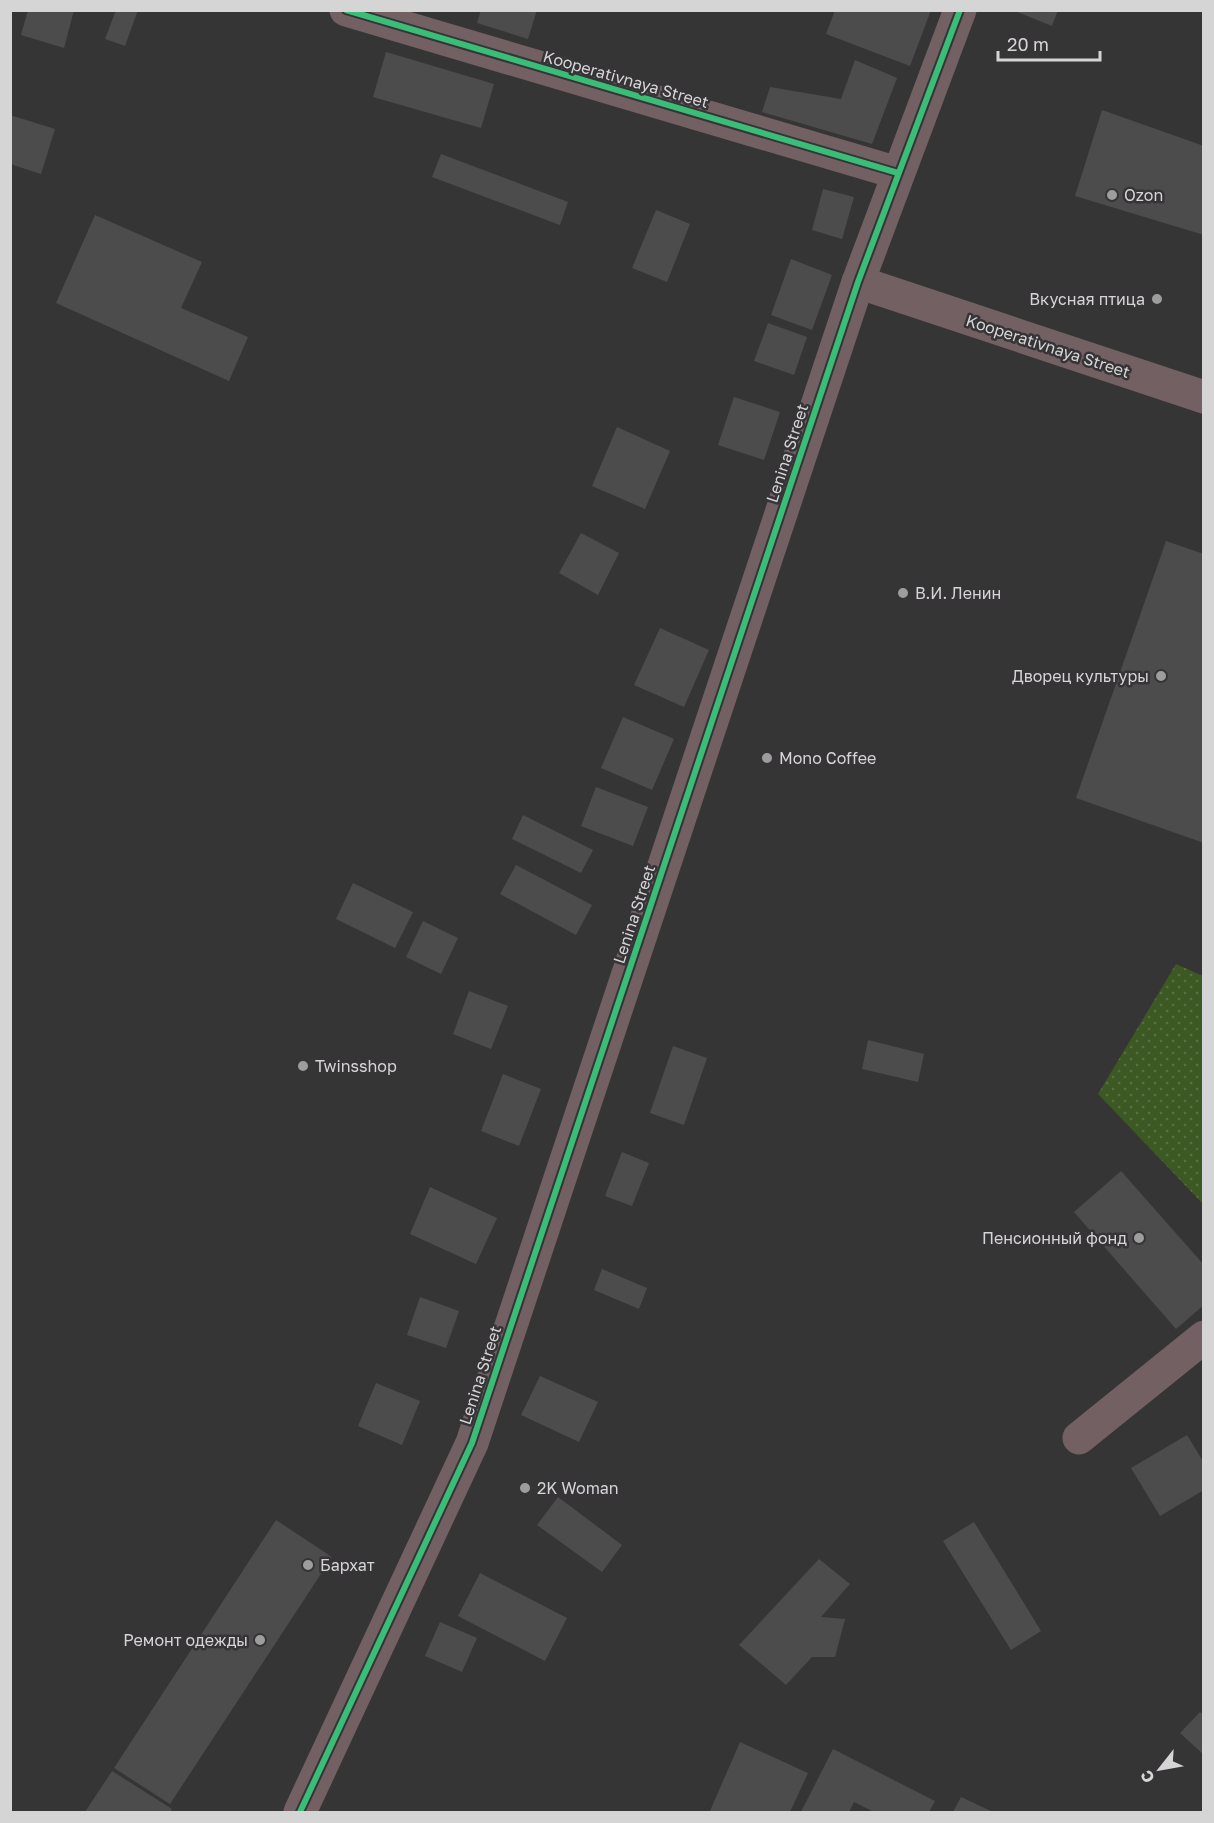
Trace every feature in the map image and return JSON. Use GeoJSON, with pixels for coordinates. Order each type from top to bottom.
{"type":"FeatureCollection","features":[{"type":"Feature","properties":{"kind":"street","name":"Kooperativnaya Street"},"geometry":{"type":"LineString","coordinates":[[346,10],[898,173]]}},
{"type":"Feature","properties":{"kind":"street","name":"Lenina Street"},"geometry":{"type":"LineString","coordinates":[[300,1812],[472,1443],[858,282],[960,10]]}},
{"type":"Feature","properties":{"kind":"street","name":"Kooperativnaya Street"},"geometry":{"type":"LineString","coordinates":[[858,282],[1203,398]]}},
{"type":"Feature","properties":{"kind":"street"},"geometry":{"type":"LineString","coordinates":[[1079,1438],[1203,1337]]}},
{"type":"Feature","properties":{"kind":"green space"},"geometry":{"type":"Polygon","coordinates":[[[1176,964],[1203,976],[1203,1204],[1098,1094],[1176,964]]]}},
{"type":"Feature","properties":{"kind":"building"},"geometry":{"type":"Polygon","coordinates":[[[28,10],[74,10],[64,48],[21,35],[28,10]]]}},
{"type":"Feature","properties":{"kind":"building"},"geometry":{"type":"Polygon","coordinates":[[[116,10],[138,10],[125,46],[105,39],[116,10]]]}},
{"type":"Feature","properties":{"kind":"building"},"geometry":{"type":"Polygon","coordinates":[[[481,10],[537,10],[528,39],[477,23],[481,10]]]}},
{"type":"Feature","properties":{"kind":"building"},"geometry":{"type":"Polygon","coordinates":[[[835,10],[931,10],[910,66],[826,34],[835,10]]]}},
{"type":"Feature","properties":{"kind":"building"},"geometry":{"type":"Polygon","coordinates":[[[1012,10],[1058,10],[1052,26],[1012,10]]]}},
{"type":"Feature","properties":{"kind":"building"},"geometry":{"type":"Polygon","coordinates":[[[386,52],[494,84],[481,128],[373,97],[386,52]]]}},
{"type":"Feature","properties":{"kind":"building"},"geometry":{"type":"Polygon","coordinates":[[[855,60],[897,78],[872,144],[762,112],[770,87],[841,99],[855,60]]]}},
{"type":"Feature","properties":{"kind":"building"},"geometry":{"type":"Polygon","coordinates":[[[1102,110],[1204,146],[1204,235],[1075,196],[1102,110]]]}},
{"type":"Feature","properties":{"kind":"building"},"geometry":{"type":"Polygon","coordinates":[[[10,115],[55,129],[41,174],[10,164],[10,115]]]}},
{"type":"Feature","properties":{"kind":"building"},"geometry":{"type":"Polygon","coordinates":[[[441,154],[568,202],[560,225],[432,177],[441,154]]]}},
{"type":"Feature","properties":{"kind":"building"},"geometry":{"type":"Polygon","coordinates":[[[823,189],[854,197],[842,239],[812,230],[823,189]]]}},
{"type":"Feature","properties":{"kind":"building"},"geometry":{"type":"Polygon","coordinates":[[[656,210],[690,224],[667,282],[632,268],[656,210]]]}},
{"type":"Feature","properties":{"kind":"building"},"geometry":{"type":"Polygon","coordinates":[[[95,215],[202,262],[181,308],[248,337],[229,381],[56,303],[95,215]]]}},
{"type":"Feature","properties":{"kind":"building"},"geometry":{"type":"Polygon","coordinates":[[[791,259],[832,275],[812,330],[771,315],[791,259]]]}},
{"type":"Feature","properties":{"kind":"building"},"geometry":{"type":"Polygon","coordinates":[[[768,323],[807,337],[794,375],[754,361],[768,323]]]}},
{"type":"Feature","properties":{"kind":"building"},"geometry":{"type":"Polygon","coordinates":[[[734,397],[780,412],[764,460],[718,445],[734,397]]]}},
{"type":"Feature","properties":{"kind":"building"},"geometry":{"type":"Polygon","coordinates":[[[617,427],[670,451],[645,509],[592,486],[617,427]]]}},
{"type":"Feature","properties":{"kind":"building"},"geometry":{"type":"Polygon","coordinates":[[[581,533],[619,553],[598,595],[559,573],[581,533]]]}},
{"type":"Feature","properties":{"kind":"building","name":"Дворец культуры"},"geometry":{"type":"Polygon","coordinates":[[[1166,541],[1204,554],[1204,843],[1076,798],[1166,541]]]}},
{"type":"Feature","properties":{"kind":"building"},"geometry":{"type":"Polygon","coordinates":[[[660,628],[709,650],[684,707],[634,685],[660,628]]]}},
{"type":"Feature","properties":{"kind":"building"},"geometry":{"type":"Polygon","coordinates":[[[623,717],[674,739],[652,790],[601,768],[623,717]]]}},
{"type":"Feature","properties":{"kind":"building"},"geometry":{"type":"Polygon","coordinates":[[[596,787],[648,807],[633,846],[581,826],[596,787]]]}},
{"type":"Feature","properties":{"kind":"building"},"geometry":{"type":"Polygon","coordinates":[[[523,815],[593,850],[581,873],[512,839],[523,815]]]}},
{"type":"Feature","properties":{"kind":"building"},"geometry":{"type":"Polygon","coordinates":[[[516,865],[592,905],[576,935],[500,894],[516,865]]]}},
{"type":"Feature","properties":{"kind":"building"},"geometry":{"type":"Polygon","coordinates":[[[353,883],[413,912],[395,948],[336,919],[353,883]]]}},
{"type":"Feature","properties":{"kind":"building"},"geometry":{"type":"Polygon","coordinates":[[[423,921],[458,938],[441,974],[406,957],[423,921]]]}},
{"type":"Feature","properties":{"kind":"building"},"geometry":{"type":"Polygon","coordinates":[[[469,991],[508,1006],[491,1049],[453,1034],[469,991]]]}},
{"type":"Feature","properties":{"kind":"building"},"geometry":{"type":"Polygon","coordinates":[[[868,1040],[924,1054],[918,1082],[862,1069],[868,1040]]]}},
{"type":"Feature","properties":{"kind":"building"},"geometry":{"type":"Polygon","coordinates":[[[673,1046],[707,1058],[684,1125],[650,1113],[673,1046]]]}},
{"type":"Feature","properties":{"kind":"building"},"geometry":{"type":"Polygon","coordinates":[[[503,1074],[541,1089],[519,1146],[481,1131],[503,1074]]]}},
{"type":"Feature","properties":{"kind":"building"},"geometry":{"type":"Polygon","coordinates":[[[622,1152],[649,1163],[632,1206],[605,1196],[622,1152]]]}},
{"type":"Feature","properties":{"kind":"building","name":"Пенсионный фонд"},"geometry":{"type":"Polygon","coordinates":[[[1121,1171],[1204,1265],[1204,1305],[1176,1329],[1074,1212],[1121,1171]]]}},
{"type":"Feature","properties":{"kind":"building"},"geometry":{"type":"Polygon","coordinates":[[[430,1187],[497,1218],[476,1264],[410,1234],[430,1187]]]}},
{"type":"Feature","properties":{"kind":"building"},"geometry":{"type":"Polygon","coordinates":[[[602,1269],[647,1288],[639,1309],[594,1290],[602,1269]]]}},
{"type":"Feature","properties":{"kind":"building"},"geometry":{"type":"Polygon","coordinates":[[[420,1297],[459,1311],[446,1348],[407,1335],[420,1297]]]}},
{"type":"Feature","properties":{"kind":"building"},"geometry":{"type":"Polygon","coordinates":[[[540,1376],[598,1402],[579,1442],[521,1415],[540,1376]]]}},
{"type":"Feature","properties":{"kind":"building"},"geometry":{"type":"Polygon","coordinates":[[[376,1383],[420,1401],[402,1445],[358,1426],[376,1383]]]}},
{"type":"Feature","properties":{"kind":"building"},"geometry":{"type":"Polygon","coordinates":[[[1187,1435],[1204,1463],[1204,1490],[1160,1516],[1131,1468],[1187,1435]]]}},
{"type":"Feature","properties":{"kind":"building"},"geometry":{"type":"Polygon","coordinates":[[[558,1497],[622,1545],[602,1572],[537,1525],[558,1497]]]}},
{"type":"Feature","properties":{"kind":"building"},"geometry":{"type":"Polygon","coordinates":[[[276,1520],[332,1557],[170,1804],[114,1768],[276,1520]]]}},
{"type":"Feature","properties":{"kind":"building"},"geometry":{"type":"Polygon","coordinates":[[[974,1522],[1041,1631],[1011,1650],[943,1541],[974,1522]]]}},
{"type":"Feature","properties":{"kind":"building"},"geometry":{"type":"Polygon","coordinates":[[[819,1559],[850,1584],[821,1617],[845,1619],[835,1657],[812,1657],[786,1685],[739,1645],[819,1559]]]}},
{"type":"Feature","properties":{"kind":"building"},"geometry":{"type":"Polygon","coordinates":[[[480,1573],[567,1618],[545,1661],[458,1616],[480,1573]]]}},
{"type":"Feature","properties":{"kind":"building"},"geometry":{"type":"Polygon","coordinates":[[[440,1622],[477,1638],[462,1672],[425,1656],[440,1622]]]}},
{"type":"Feature","properties":{"kind":"building"},"geometry":{"type":"Polygon","coordinates":[[[1200,1712],[1204,1715],[1204,1755],[1180,1733],[1200,1712]]]}},
{"type":"Feature","properties":{"kind":"building"},"geometry":{"type":"Polygon","coordinates":[[[740,1742],[808,1773],[790,1812],[710,1811],[740,1742]]]}},
{"type":"Feature","properties":{"kind":"building"},"geometry":{"type":"Polygon","coordinates":[[[833,1749],[935,1801],[929,1812],[874,1812],[854,1802],[849,1812],[801,1812],[833,1749]]]}},
{"type":"Feature","properties":{"kind":"building"},"geometry":{"type":"Polygon","coordinates":[[[112,1771],[172,1809],[170,1812],[85,1812],[112,1771]]]}},
{"type":"Feature","properties":{"kind":"building"},"geometry":{"type":"Polygon","coordinates":[[[961,1797],[993,1812],[953,1812],[961,1797]]]}},
{"type":"Feature","properties":{"kind":"cycle path"},"geometry":{"type":"LineString","coordinates":[[346,10],[898,173]]}},
{"type":"Feature","properties":{"kind":"cycle path"},"geometry":{"type":"LineString","coordinates":[[300,1812],[472,1443],[858,282],[960,10]]}},
{"type":"Feature","properties":{"kind":"place","name":"Ozon"},"geometry":{"type":"Point","coordinates":[1112,195]}},
{"type":"Feature","properties":{"kind":"place","name":"Вкусная птица"},"geometry":{"type":"Point","coordinates":[1157,299]}},
{"type":"Feature","properties":{"kind":"place","name":"В.И. Ленин"},"geometry":{"type":"Point","coordinates":[903,593]}},
{"type":"Feature","properties":{"kind":"place","name":"Дворец культуры"},"geometry":{"type":"Point","coordinates":[1161,676]}},
{"type":"Feature","properties":{"kind":"place","name":"Mono Coffee"},"geometry":{"type":"Point","coordinates":[767,758]}},
{"type":"Feature","properties":{"kind":"place","name":"Twinsshop"},"geometry":{"type":"Point","coordinates":[303,1066]}},
{"type":"Feature","properties":{"kind":"place","name":"Пенсионный фонд"},"geometry":{"type":"Point","coordinates":[1139,1238]}},
{"type":"Feature","properties":{"kind":"place","name":"2K Woman"},"geometry":{"type":"Point","coordinates":[525,1488]}},
{"type":"Feature","properties":{"kind":"place","name":"Бархат"},"geometry":{"type":"Point","coordinates":[308,1565]}},
{"type":"Feature","properties":{"kind":"place","name":"Ремонт одежды"},"geometry":{"type":"Point","coordinates":[260,1640]}}]}
